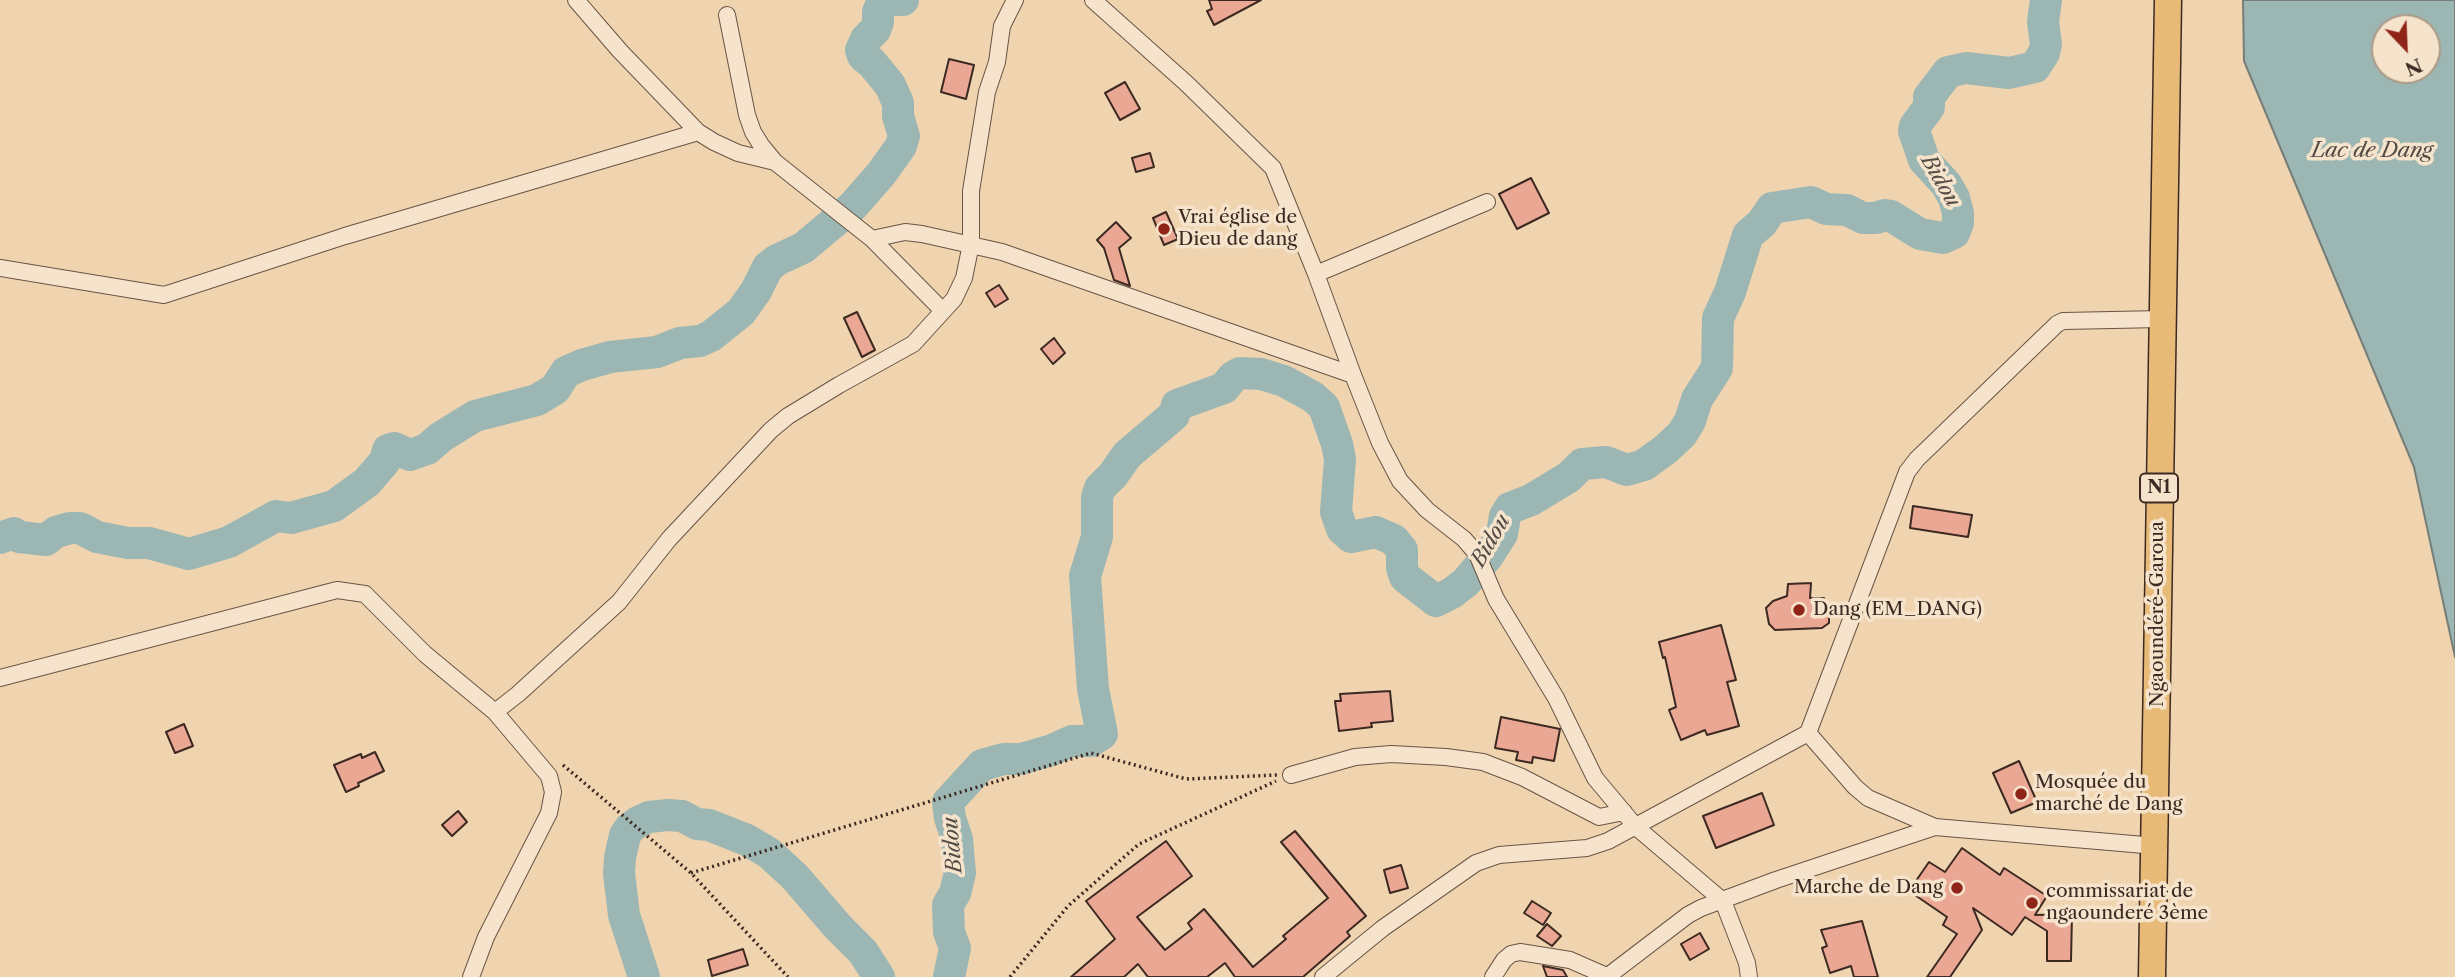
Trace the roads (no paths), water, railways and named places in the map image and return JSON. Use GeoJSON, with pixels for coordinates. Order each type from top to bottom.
{"type":"FeatureCollection","features":[{"type":"Feature","properties":{"kind":"highway","name":"Ngaoundéré-Garoua"},"geometry":{"type":"LineString","coordinates":[[2152,977],[2168,0]]}},
{"type":"Feature","properties":{"kind":"street"},"geometry":{"type":"LineString","coordinates":[[576,0],[620,51],[698,132],[738,153],[775,162]]}},
{"type":"Feature","properties":{"kind":"street"},"geometry":{"type":"LineString","coordinates":[[495,712],[619,602],[669,539],[771,430],[788,416],[839,385],[914,344],[954,299],[964,278],[971,244],[971,191],[982,117],[997,62],[1002,26],[1015,0]]}},
{"type":"Feature","properties":{"kind":"street"},"geometry":{"type":"LineString","coordinates":[[1093,0],[1186,83],[1269,163],[1316,274],[1381,443],[1401,481],[1427,510],[1464,539],[1477,554],[1496,599],[1556,698],[1595,778],[1636,827],[1723,901],[1747,963],[1749,977]]}},
{"type":"Feature","properties":{"kind":"street"},"geometry":{"type":"LineString","coordinates":[[727,15],[747,115],[753,132],[775,162],[872,239],[943,311]]}},
{"type":"Feature","properties":{"kind":"street"},"geometry":{"type":"LineString","coordinates":[[0,268],[164,295],[345,236],[698,132]]}},
{"type":"Feature","properties":{"kind":"street"},"geometry":{"type":"LineString","coordinates":[[1316,274],[1487,202]]}},
{"type":"Feature","properties":{"kind":"street"},"geometry":{"type":"LineString","coordinates":[[872,239],[905,232],[1002,251],[1353,374]]}},
{"type":"Feature","properties":{"kind":"street"},"geometry":{"type":"LineString","coordinates":[[1323,977],[1341,970],[1383,928],[1476,863],[1499,855],[1587,848],[1608,841],[1808,733],[1907,472],[1917,459],[2057,324],[2063,321],[2162,319]]}},
{"type":"Feature","properties":{"kind":"street"},"geometry":{"type":"LineString","coordinates":[[0,678],[337,590],[365,594],[425,654],[495,712],[549,776],[553,792],[549,814],[486,937],[471,977]]}},
{"type":"Feature","properties":{"kind":"street"},"geometry":{"type":"LineString","coordinates":[[1808,733],[1868,798],[1935,827],[2156,846]]}},
{"type":"Feature","properties":{"kind":"street"},"geometry":{"type":"LineString","coordinates":[[1291,775],[1355,757],[1391,754],[1446,757],[1483,762],[1522,777],[1600,817],[1625,812]]}},
{"type":"Feature","properties":{"kind":"street"},"geometry":{"type":"LineString","coordinates":[[1493,977],[1504,960],[1511,954],[1520,952],[1570,960],[1609,976],[1688,915],[1776,880],[1935,827]]}},
{"type":"Feature","properties":{"kind":"water","name":"Lac de Dang"},"geometry":{"type":"Polygon","coordinates":[[[2243,0],[2455,0],[2455,657],[2414,467],[2244,61],[2243,0]]]}},
{"type":"Feature","properties":{"kind":"waterway"},"geometry":{"type":"LineString","coordinates":[[0,538],[14,533],[19,537],[46,540],[56,532],[80,528],[97,537],[128,543],[149,543],[189,554],[229,542],[276,516],[291,518],[334,506],[367,482],[385,461],[388,450],[394,448],[410,455],[427,449],[475,416],[537,400],[555,389],[566,372],[582,365],[610,357],[657,352],[711,336],[741,312],[768,267],[803,248],[852,207],[901,146],[904,136],[898,116],[898,103],[890,85],[863,56],[861,50],[866,39],[875,30],[881,5],[890,0],[903,0]]}},
{"type":"Feature","properties":{"kind":"waterway","name":"Bidou"},"geometry":{"type":"LineString","coordinates":[[949,977],[955,948],[949,932],[948,905],[955,893],[960,873],[957,839],[948,802],[982,765],[1004,759],[1021,759],[1072,741],[1091,741],[1102,734],[1093,689],[1085,576],[1097,537],[1097,497],[1100,488],[1127,455],[1174,415],[1177,405],[1224,388],[1240,373],[1261,374],[1284,381],[1313,397],[1324,407],[1337,444],[1340,459],[1336,512],[1342,529],[1351,537],[1376,532],[1394,540],[1402,550],[1405,577],[1436,601],[1466,582],[1488,556],[1502,534],[1505,516],[1510,508],[1531,500],[1569,477],[1582,464],[1606,462],[1627,470],[1644,465],[1682,434],[1690,421],[1697,399],[1717,368],[1718,318],[1730,292],[1748,235],[1762,223],[1772,208],[1811,202],[1826,209],[1847,210],[1863,218],[1891,216],[1920,234],[1943,238],[1954,233],[1958,223],[1954,198],[1946,184],[1924,160],[1914,131],[1915,126],[1929,107],[1929,97],[1948,72],[1966,68],[2009,73],[2035,67],[2046,44],[2043,22],[2046,0]]}},
{"type":"Feature","properties":{"kind":"waterway","name":"Bidou"},"geometry":{"type":"LineString","coordinates":[[644,977],[624,915],[620,858],[625,835],[630,828],[649,817],[668,815],[682,816],[697,824],[709,825],[747,840],[769,853],[795,877],[863,952],[879,977]]}},
{"type":"Feature","properties":{"kind":"place","name":"Vrai église de Dieu de dang"},"geometry":{"type":"Point","coordinates":[1164,229]}},
{"type":"Feature","properties":{"kind":"place","name":"Dang (EM_DANG)"},"geometry":{"type":"Point","coordinates":[1799,610]}},
{"type":"Feature","properties":{"kind":"place","name":"Mosquée du marché de Dang"},"geometry":{"type":"Point","coordinates":[2021,794]}},
{"type":"Feature","properties":{"kind":"place","name":"Marche de Dang"},"geometry":{"type":"Point","coordinates":[1957,888]}},
{"type":"Feature","properties":{"kind":"place","name":"commissariat de ngaounderé 3ème"},"geometry":{"type":"Point","coordinates":[2032,903]}}]}
